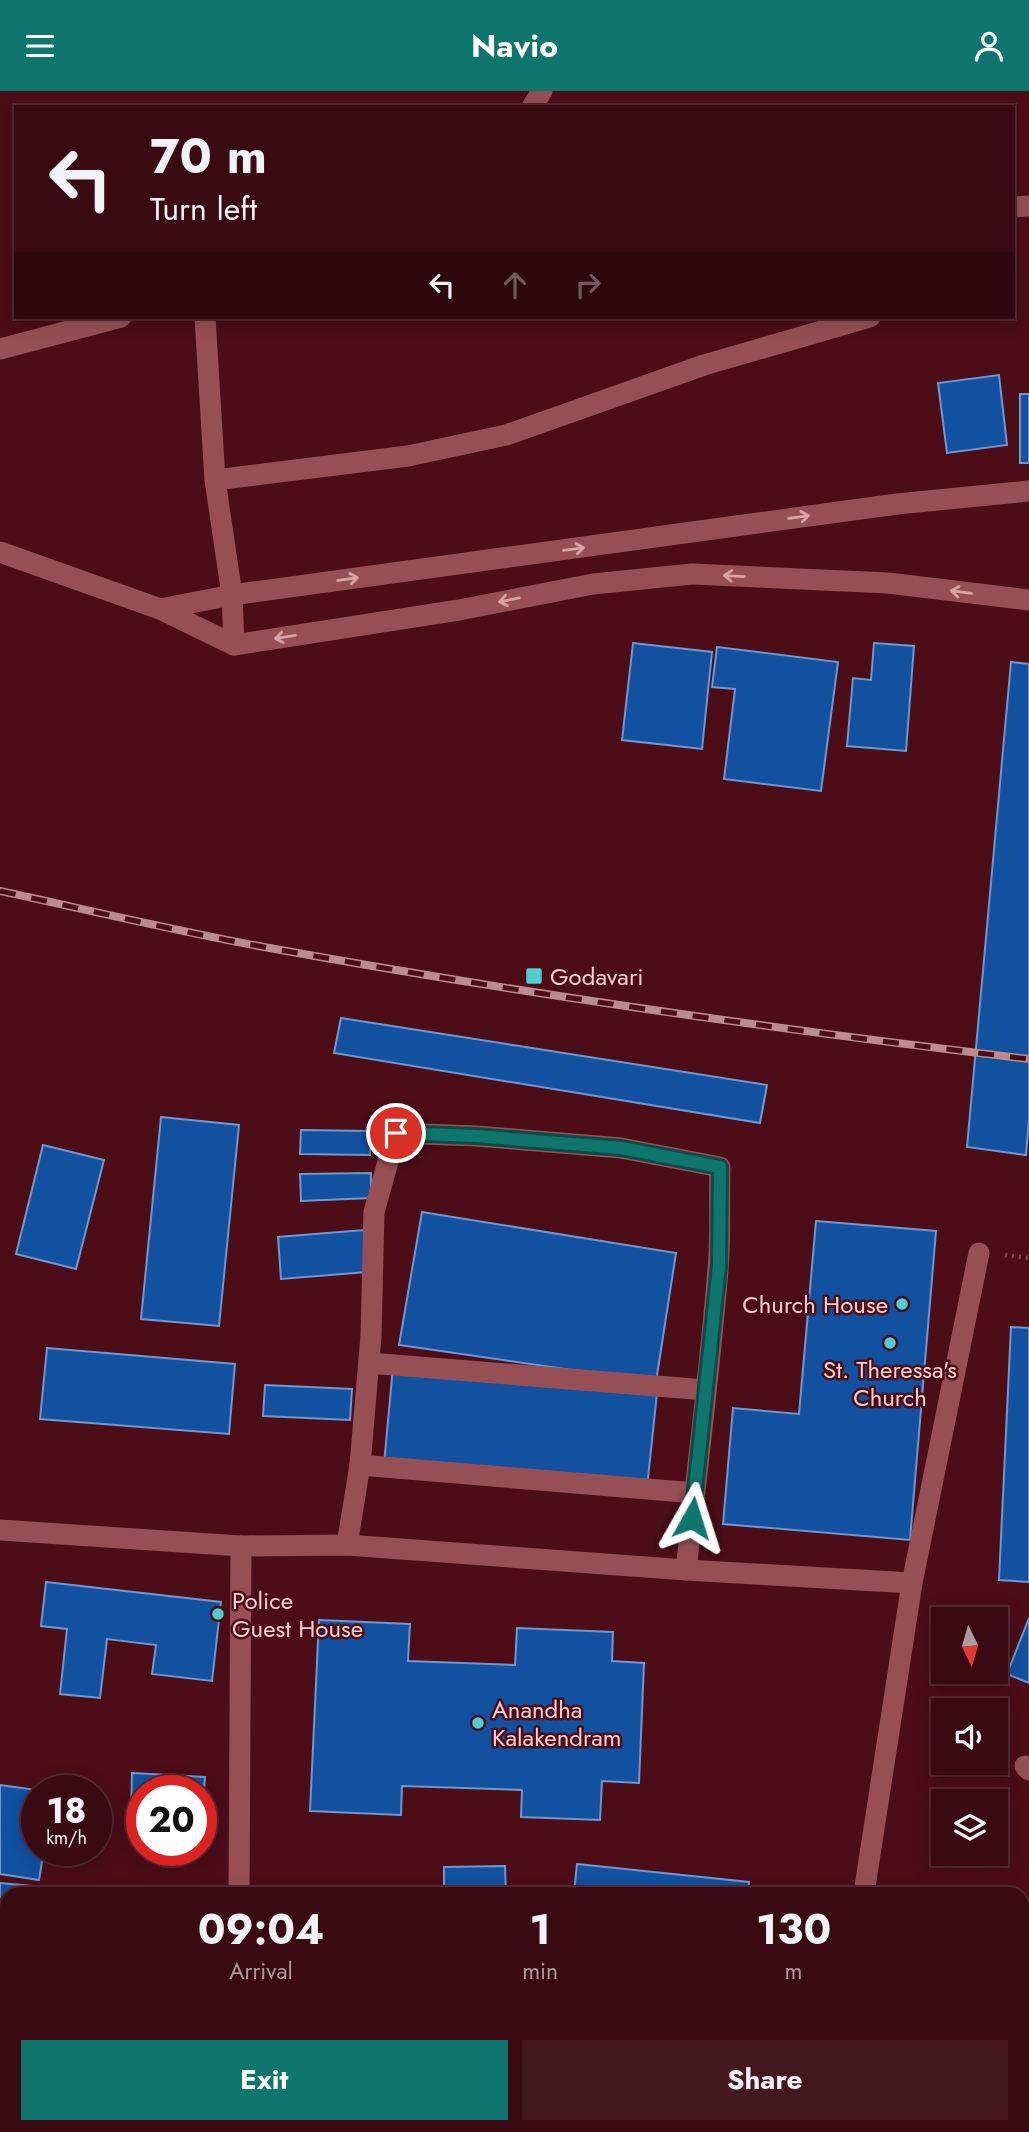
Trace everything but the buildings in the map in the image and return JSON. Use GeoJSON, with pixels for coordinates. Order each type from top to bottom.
{"type":"FeatureCollection","features":[{"type":"Feature","properties":{"kind":"street"},"geometry":{"type":"LineString","coordinates":[[0,349],[113,319]]}},
{"type":"Feature","properties":{"kind":"street"},"geometry":{"type":"LineString","coordinates":[[205,319],[215,480],[232,595],[234,645]]}},
{"type":"Feature","properties":{"kind":"street"},"geometry":{"type":"LineString","coordinates":[[215,480],[408,456],[506,435],[704,365],[863,319]]}},
{"type":"Feature","properties":{"kind":"street"},"geometry":{"type":"LineString","coordinates":[[160,609],[232,595],[897,504],[1029,491]]}},
{"type":"Feature","properties":{"kind":"street"},"geometry":{"type":"LineString","coordinates":[[0,552],[160,609],[234,645],[459,610],[593,584],[691,574],[888,583],[1029,600]]}},
{"type":"Feature","properties":{"kind":"street"},"geometry":{"type":"LineString","coordinates":[[347,1545],[359,1465],[369,1363],[374,1212],[396,1133],[476,1136],[621,1148],[720,1167],[719,1266],[686,1570]]}},
{"type":"Feature","properties":{"kind":"street"},"geometry":{"type":"LineString","coordinates":[[865,1887],[912,1583],[979,1252]]}},
{"type":"Feature","properties":{"kind":"street"},"geometry":{"type":"LineString","coordinates":[[369,1363],[706,1390]]}},
{"type":"Feature","properties":{"kind":"street"},"geometry":{"type":"LineString","coordinates":[[359,1465],[695,1493]]}},
{"type":"Feature","properties":{"kind":"street"},"geometry":{"type":"LineString","coordinates":[[0,1529],[241,1546],[347,1545],[686,1570],[912,1583]]}},
{"type":"Feature","properties":{"kind":"street"},"geometry":{"type":"LineString","coordinates":[[239,1887],[241,1546]]}},
{"type":"Feature","properties":{"kind":"railway"},"geometry":{"type":"LineString","coordinates":[[0,891],[231,941],[455,980],[741,1023],[1029,1059]]}},
{"type":"Feature","properties":{"kind":"place","name":"Godavari"},"geometry":{"type":"Point","coordinates":[534,976]}},
{"type":"Feature","properties":{"kind":"place","name":"Church House"},"geometry":{"type":"Point","coordinates":[902,1304]}},
{"type":"Feature","properties":{"kind":"place","name":"St. Theressa's Church"},"geometry":{"type":"Point","coordinates":[890,1343]}},
{"type":"Feature","properties":{"kind":"place","name":"Police Guest House"},"geometry":{"type":"Point","coordinates":[218,1614]}},
{"type":"Feature","properties":{"kind":"place","name":"Anandha Kalakendram"},"geometry":{"type":"Point","coordinates":[478,1723]}},
{"type":"Feature","properties":{"kind":"route"},"geometry":{"type":"LineString","coordinates":[[396,1133],[476,1136],[621,1148],[720,1167],[719,1266],[692,1518]]}}]}
